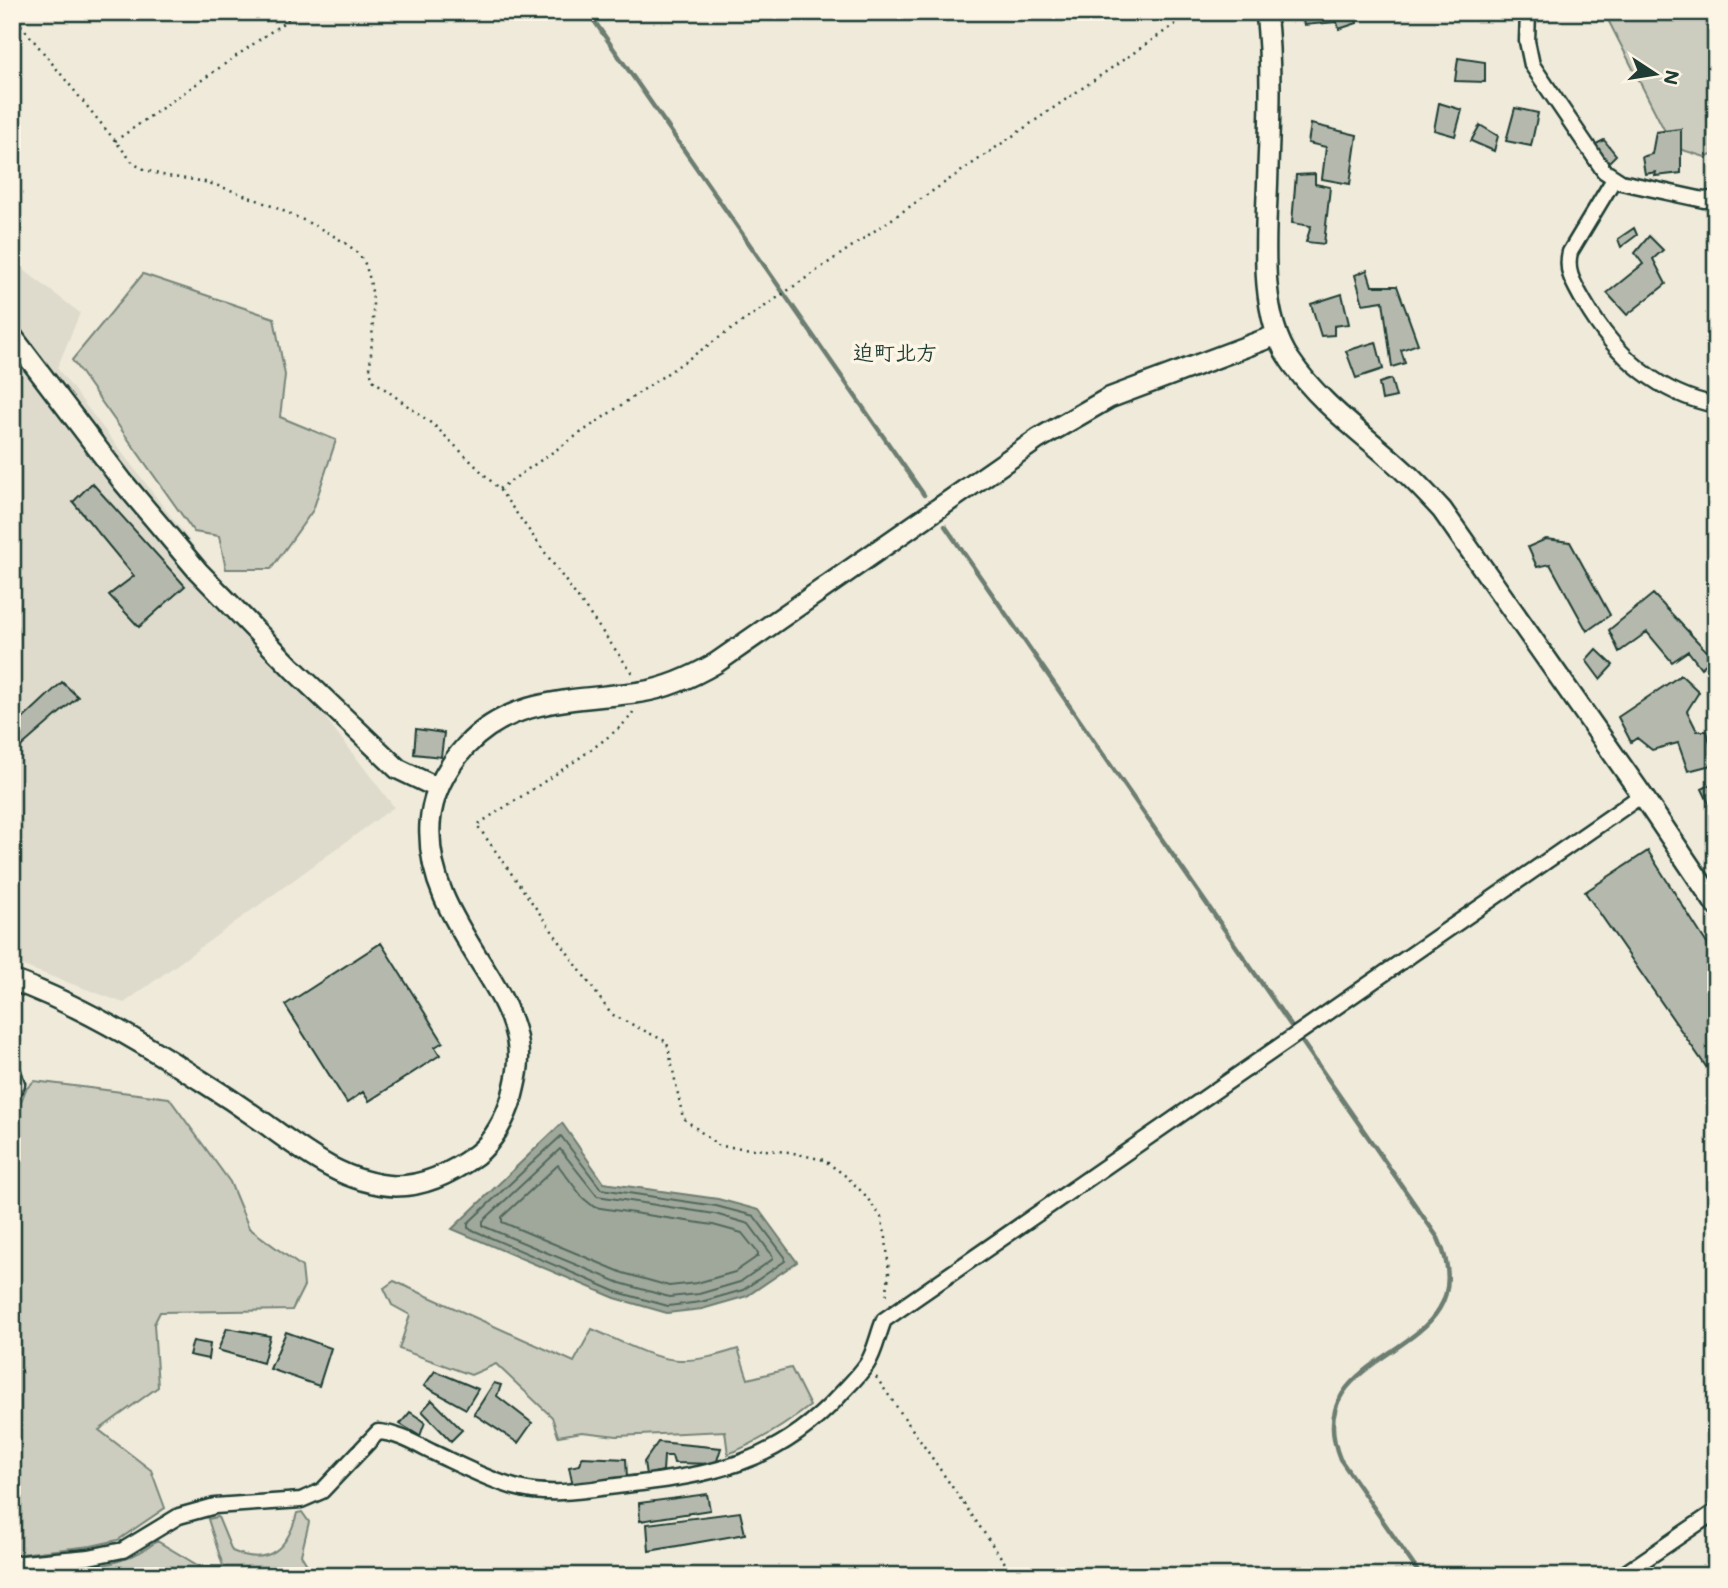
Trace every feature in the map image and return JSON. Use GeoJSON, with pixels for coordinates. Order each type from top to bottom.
{"type":"FeatureCollection","features":[{"type":"Feature","properties":{"kind":"street"},"geometry":{"type":"LineString","coordinates":[[1266,12],[1270,81],[1266,248],[1269,292],[1277,335],[1289,359],[1317,394],[1406,473],[1442,510],[1716,905]]}},
{"type":"Feature","properties":{"kind":"street"},"geometry":{"type":"LineString","coordinates":[[1528,12],[1529,53],[1537,77],[1604,171],[1614,179],[1704,200],[1716,198]]}},
{"type":"Feature","properties":{"kind":"street"},"geometry":{"type":"LineString","coordinates":[[1614,179],[1570,252],[1567,262],[1569,275],[1598,326],[1626,359],[1668,389],[1693,400],[1716,405]]}},
{"type":"Feature","properties":{"kind":"street"},"geometry":{"type":"LineString","coordinates":[[12,980],[94,1018],[149,1049],[344,1175],[378,1185],[407,1186],[433,1179],[460,1167],[483,1149],[498,1129],[510,1106],[518,1076],[518,1047],[509,1013],[450,913],[433,866],[430,829],[433,802],[450,767],[467,746],[484,729],[502,718],[543,703],[641,692],[669,686],[716,663],[1072,418],[1143,384],[1277,335]]}},
{"type":"Feature","properties":{"kind":"street"},"geometry":{"type":"LineString","coordinates":[[12,336],[123,482],[198,571],[292,668],[397,769],[438,788]]}},
{"type":"Feature","properties":{"kind":"street"},"geometry":{"type":"LineString","coordinates":[[12,1564],[89,1558],[123,1550],[179,1516],[215,1506],[301,1500],[321,1491],[377,1432],[392,1433],[465,1468],[513,1487],[546,1494],[686,1478],[733,1466],[765,1453],[796,1436],[825,1412],[867,1364],[884,1320],[1642,795]]}},
{"type":"Feature","properties":{"kind":"street"},"geometry":{"type":"LineString","coordinates":[[12,1069],[17,1084],[12,1094]]}},
{"type":"Feature","properties":{"kind":"street"},"geometry":{"type":"LineString","coordinates":[[1621,1576],[1716,1511]]}},
{"type":"Feature","properties":{"kind":"path"},"geometry":{"type":"LineString","coordinates":[[115,141],[299,12]]}},
{"type":"Feature","properties":{"kind":"path"},"geometry":{"type":"LineString","coordinates":[[499,489],[1193,12]]}},
{"type":"Feature","properties":{"kind":"path"},"geometry":{"type":"LineString","coordinates":[[12,15],[134,164],[152,174],[201,181],[251,199],[303,220],[340,239],[357,252],[367,268],[372,293],[370,371],[374,381],[435,426],[499,489],[633,673],[641,692],[629,720],[477,825],[611,1014],[667,1042],[683,1118],[719,1146],[789,1152],[824,1160],[865,1195],[881,1217],[886,1238],[888,1273],[884,1320]]}},
{"type":"Feature","properties":{"kind":"path"},"geometry":{"type":"LineString","coordinates":[[867,1364],[1014,1576]]}},
{"type":"Feature","properties":{"kind":"shaded area"},"geometry":{"type":"Polygon","coordinates":[[[1604,12],[1716,12],[1716,154],[1705,157],[1673,147],[1604,12]]]}},
{"type":"Feature","properties":{"kind":"shaded area"},"geometry":{"type":"Polygon","coordinates":[[[12,261],[80,313],[57,368],[394,807],[124,1003],[12,962],[12,261]]]}},
{"type":"Feature","properties":{"kind":"shaded area"},"geometry":{"type":"Polygon","coordinates":[[[143,274],[274,318],[285,375],[280,417],[336,440],[313,510],[271,569],[226,569],[219,536],[194,532],[72,360],[143,274]]]}},
{"type":"Feature","properties":{"kind":"shaded area"},"geometry":{"type":"Polygon","coordinates":[[[34,1081],[169,1098],[230,1182],[249,1228],[302,1267],[304,1286],[292,1310],[160,1312],[154,1324],[158,1387],[99,1430],[151,1470],[165,1508],[118,1540],[91,1546],[12,1555],[12,1106],[21,1102],[26,1089],[34,1081]]]}},
{"type":"Feature","properties":{"kind":"shaded area"},"geometry":{"type":"Polygon","coordinates":[[[394,1281],[574,1362],[592,1329],[646,1353],[668,1359],[701,1359],[738,1349],[748,1379],[791,1368],[810,1406],[771,1433],[728,1454],[725,1431],[617,1436],[582,1432],[558,1436],[552,1417],[496,1364],[471,1375],[399,1349],[410,1315],[392,1305],[384,1288],[394,1281]]]}},
{"type":"Feature","properties":{"kind":"shaded area"},"geometry":{"type":"Polygon","coordinates":[[[302,1512],[309,1522],[301,1555],[314,1576],[87,1576],[83,1568],[122,1560],[157,1541],[199,1566],[223,1566],[208,1519],[218,1517],[232,1551],[256,1557],[275,1551],[282,1545],[297,1513],[302,1512]]]}},
{"type":"Feature","properties":{"kind":"water"},"geometry":{"type":"Polygon","coordinates":[[[562,1123],[604,1183],[718,1199],[759,1210],[797,1262],[747,1296],[702,1309],[667,1313],[615,1298],[452,1229],[562,1123]]]}},
{"type":"Feature","properties":{"kind":"building"},"geometry":{"type":"Polygon","coordinates":[[[1301,12],[1355,12],[1357,23],[1339,29],[1337,22],[1304,25],[1301,12]]]}},
{"type":"Feature","properties":{"kind":"building"},"geometry":{"type":"Polygon","coordinates":[[[1458,58],[1485,62],[1485,82],[1455,81],[1458,58]]]}},
{"type":"Feature","properties":{"kind":"building"},"geometry":{"type":"Polygon","coordinates":[[[1439,103],[1462,110],[1455,136],[1434,130],[1439,103]]]}},
{"type":"Feature","properties":{"kind":"building"},"geometry":{"type":"Polygon","coordinates":[[[1515,108],[1538,113],[1531,146],[1506,141],[1515,108]]]}},
{"type":"Feature","properties":{"kind":"building"},"geometry":{"type":"Polygon","coordinates":[[[1311,124],[1357,135],[1350,184],[1322,179],[1326,147],[1308,143],[1311,124]]]}},
{"type":"Feature","properties":{"kind":"building"},"geometry":{"type":"Polygon","coordinates":[[[1480,125],[1498,136],[1494,151],[1471,141],[1480,125]]]}},
{"type":"Feature","properties":{"kind":"building"},"geometry":{"type":"Polygon","coordinates":[[[1681,129],[1681,173],[1655,176],[1656,172],[1645,174],[1642,157],[1652,154],[1656,132],[1681,129]]]}},
{"type":"Feature","properties":{"kind":"building"},"geometry":{"type":"Polygon","coordinates":[[[1604,140],[1616,155],[1606,165],[1594,145],[1604,140]]]}},
{"type":"Feature","properties":{"kind":"building"},"geometry":{"type":"Polygon","coordinates":[[[1315,174],[1315,184],[1330,187],[1324,244],[1306,242],[1311,226],[1292,223],[1296,175],[1315,174]]]}},
{"type":"Feature","properties":{"kind":"building"},"geometry":{"type":"Polygon","coordinates":[[[1634,228],[1637,235],[1621,247],[1618,239],[1634,228]]]}},
{"type":"Feature","properties":{"kind":"building"},"geometry":{"type":"Polygon","coordinates":[[[1649,236],[1663,250],[1653,259],[1666,284],[1627,315],[1607,293],[1643,264],[1635,253],[1649,236]]]}},
{"type":"Feature","properties":{"kind":"building"},"geometry":{"type":"Polygon","coordinates":[[[1367,270],[1372,286],[1397,286],[1418,344],[1401,350],[1405,363],[1392,367],[1383,301],[1363,304],[1355,275],[1367,270]]]}},
{"type":"Feature","properties":{"kind":"building"},"geometry":{"type":"Polygon","coordinates":[[[1342,294],[1349,324],[1334,326],[1334,335],[1321,336],[1311,304],[1342,294]]]}},
{"type":"Feature","properties":{"kind":"building"},"geometry":{"type":"Polygon","coordinates":[[[1376,342],[1383,369],[1356,378],[1346,351],[1376,342]]]}},
{"type":"Feature","properties":{"kind":"building"},"geometry":{"type":"Polygon","coordinates":[[[1391,379],[1396,397],[1382,400],[1379,383],[1391,379]]]}},
{"type":"Feature","properties":{"kind":"building"},"geometry":{"type":"Polygon","coordinates":[[[92,483],[185,586],[139,627],[109,595],[134,576],[73,502],[92,483]]]}},
{"type":"Feature","properties":{"kind":"building"},"geometry":{"type":"Polygon","coordinates":[[[1546,539],[1570,542],[1610,615],[1587,631],[1550,564],[1537,567],[1528,547],[1546,539]]]}},
{"type":"Feature","properties":{"kind":"building"},"geometry":{"type":"Polygon","coordinates":[[[1653,594],[1713,658],[1701,668],[1688,651],[1672,662],[1647,632],[1619,652],[1609,630],[1653,594]]]}},
{"type":"Feature","properties":{"kind":"building"},"geometry":{"type":"Polygon","coordinates":[[[1596,649],[1613,665],[1600,679],[1586,660],[1596,649]]]}},
{"type":"Feature","properties":{"kind":"building"},"geometry":{"type":"Polygon","coordinates":[[[1681,675],[1699,692],[1687,711],[1697,731],[1707,731],[1715,764],[1688,771],[1678,743],[1652,750],[1637,738],[1631,742],[1618,717],[1681,675]]]}},
{"type":"Feature","properties":{"kind":"building"},"geometry":{"type":"Polygon","coordinates":[[[62,682],[78,697],[16,751],[12,747],[12,729],[62,682]]]}},
{"type":"Feature","properties":{"kind":"building"},"geometry":{"type":"Polygon","coordinates":[[[416,729],[444,733],[441,757],[414,754],[416,729]]]}},
{"type":"Feature","properties":{"kind":"building"},"geometry":{"type":"Polygon","coordinates":[[[1716,782],[1716,818],[1702,789],[1716,782]]]}},
{"type":"Feature","properties":{"kind":"building"},"geometry":{"type":"Polygon","coordinates":[[[1648,851],[1716,958],[1716,1081],[1585,892],[1648,851]]]}},
{"type":"Feature","properties":{"kind":"building"},"geometry":{"type":"Polygon","coordinates":[[[381,943],[443,1042],[435,1047],[440,1055],[369,1101],[363,1092],[347,1103],[285,1005],[381,943]]]}},
{"type":"Feature","properties":{"kind":"building"},"geometry":{"type":"Polygon","coordinates":[[[227,1328],[270,1336],[263,1363],[218,1350],[227,1328]]]}},
{"type":"Feature","properties":{"kind":"building"},"geometry":{"type":"Polygon","coordinates":[[[286,1332],[331,1348],[319,1386],[270,1369],[286,1332]]]}},
{"type":"Feature","properties":{"kind":"building"},"geometry":{"type":"Polygon","coordinates":[[[193,1341],[210,1344],[208,1359],[189,1355],[193,1341]]]}},
{"type":"Feature","properties":{"kind":"building"},"geometry":{"type":"Polygon","coordinates":[[[435,1371],[478,1389],[466,1409],[424,1386],[435,1371]]]}},
{"type":"Feature","properties":{"kind":"building"},"geometry":{"type":"Polygon","coordinates":[[[494,1383],[501,1385],[497,1396],[532,1423],[518,1443],[474,1414],[494,1383]]]}},
{"type":"Feature","properties":{"kind":"building"},"geometry":{"type":"Polygon","coordinates":[[[432,1400],[462,1430],[451,1441],[422,1411],[432,1400]]]}},
{"type":"Feature","properties":{"kind":"building"},"geometry":{"type":"Polygon","coordinates":[[[410,1412],[425,1422],[420,1436],[400,1424],[410,1412]]]}},
{"type":"Feature","properties":{"kind":"building"},"geometry":{"type":"Polygon","coordinates":[[[658,1442],[721,1448],[716,1464],[674,1463],[672,1456],[664,1456],[663,1471],[646,1475],[644,1462],[658,1442]]]}},
{"type":"Feature","properties":{"kind":"building"},"geometry":{"type":"Polygon","coordinates":[[[582,1457],[626,1459],[627,1478],[573,1486],[569,1467],[580,1465],[582,1457]]]}},
{"type":"Feature","properties":{"kind":"building"},"geometry":{"type":"Polygon","coordinates":[[[707,1494],[710,1510],[640,1521],[639,1503],[707,1494]]]}},
{"type":"Feature","properties":{"kind":"building"},"geometry":{"type":"Polygon","coordinates":[[[740,1512],[745,1534],[649,1551],[647,1524],[740,1512]]]}},
{"type":"Feature","properties":{"kind":"waterway"},"geometry":{"type":"LineString","coordinates":[[588,12],[924,495]]}},
{"type":"Feature","properties":{"kind":"waterway"},"geometry":{"type":"LineString","coordinates":[[945,526],[1438,1238],[1448,1278],[1440,1308],[1419,1331],[1365,1370],[1343,1392],[1333,1421],[1340,1459],[1421,1576]]}},
{"type":"Feature","properties":{"kind":"district","name":"迫町北方"},"geometry":{"type":"Point","coordinates":[895,353]}}]}
